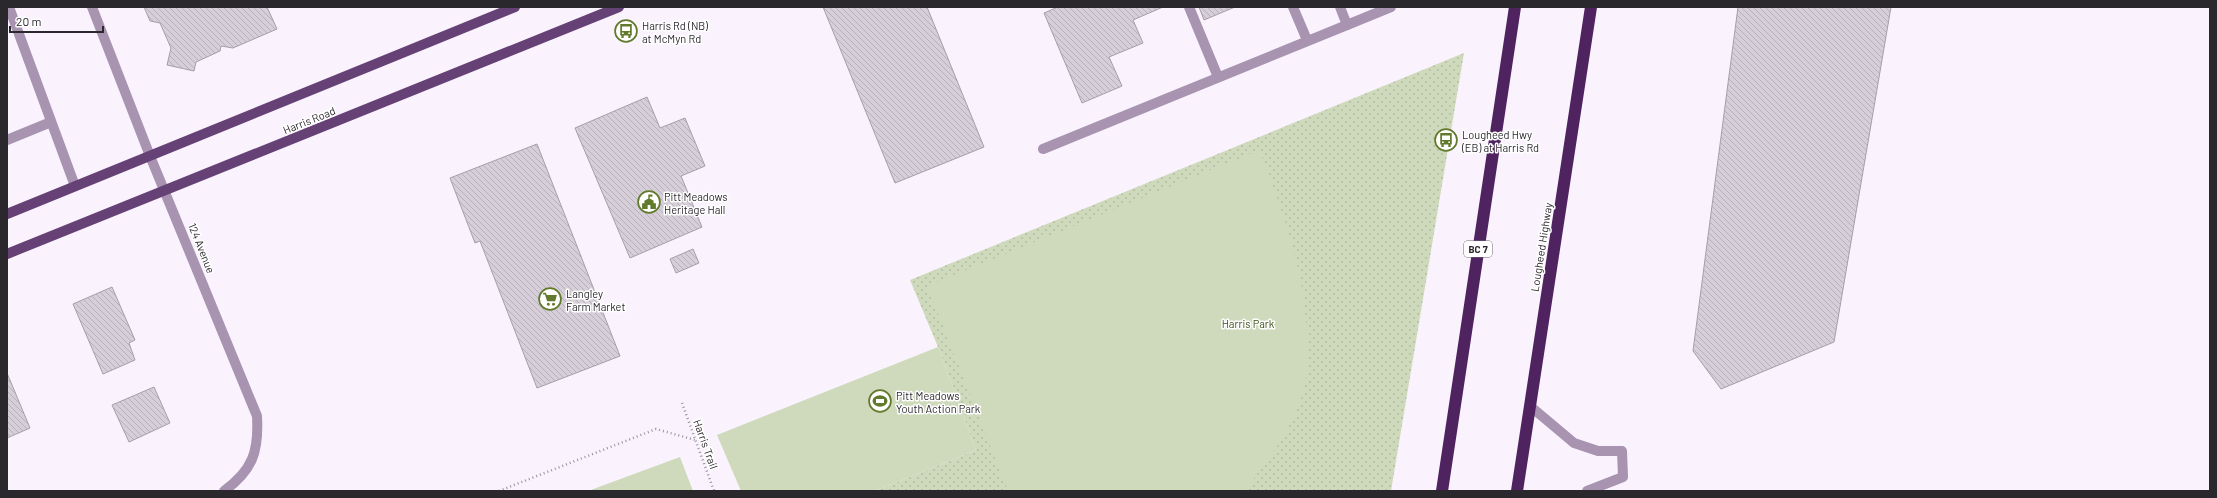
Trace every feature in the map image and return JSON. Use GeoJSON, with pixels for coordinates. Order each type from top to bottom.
{"type":"FeatureCollection","features":[{"type":"Feature","properties":{"kind":"highway","name":"BC 7"},"geometry":{"type":"LineString","coordinates":[[1442,491],[1514,7]]}},
{"type":"Feature","properties":{"kind":"highway","name":"Lougheed Highway"},"geometry":{"type":"LineString","coordinates":[[1517,491],[1591,7]]}},
{"type":"Feature","properties":{"kind":"main road"},"geometry":{"type":"LineString","coordinates":[[7,214],[515,7]]}},
{"type":"Feature","properties":{"kind":"main road","name":"Harris Road"},"geometry":{"type":"LineString","coordinates":[[7,254],[166,192],[619,7]]}},
{"type":"Feature","properties":{"kind":"street"},"geometry":{"type":"LineString","coordinates":[[9,7],[75,186]]}},
{"type":"Feature","properties":{"kind":"street","name":"124 Avenue"},"geometry":{"type":"LineString","coordinates":[[92,7],[150,156],[257,416],[256,449],[248,468],[238,481],[224,491]]}},
{"type":"Feature","properties":{"kind":"street"},"geometry":{"type":"LineString","coordinates":[[1189,7],[1218,77]]}},
{"type":"Feature","properties":{"kind":"street"},"geometry":{"type":"LineString","coordinates":[[1293,7],[1307,40]]}},
{"type":"Feature","properties":{"kind":"street"},"geometry":{"type":"LineString","coordinates":[[1340,7],[1347,25]]}},
{"type":"Feature","properties":{"kind":"street"},"geometry":{"type":"LineString","coordinates":[[1043,149],[1391,7]]}},
{"type":"Feature","properties":{"kind":"street"},"geometry":{"type":"LineString","coordinates":[[7,140],[51,122]]}},
{"type":"Feature","properties":{"kind":"street"},"geometry":{"type":"LineString","coordinates":[[1530,406],[1574,444],[1598,451],[1622,451],[1623,477],[1587,491]]}},
{"type":"Feature","properties":{"kind":"path","name":"Harris Trail"},"geometry":{"type":"LineString","coordinates":[[682,403],[714,491]]}},
{"type":"Feature","properties":{"kind":"path"},"geometry":{"type":"LineString","coordinates":[[499,491],[656,429],[695,440]]}},
{"type":"Feature","properties":{"kind":"green space","name":"Harris Park"},"geometry":{"type":"Polygon","coordinates":[[[1464,53],[1391,491],[875,491],[976,450],[938,347],[910,280],[1464,53]]]}},
{"type":"Feature","properties":{"kind":"green space"},"geometry":{"type":"Polygon","coordinates":[[[1259,150],[1285,222],[1299,272],[1306,322],[1307,365],[1304,391],[1298,407],[1283,437],[1264,465],[1244,491],[1008,491],[927,286],[1259,150]]]}},
{"type":"Feature","properties":{"kind":"green space","name":"Pitt Meadows Youth Action Park"},"geometry":{"type":"Polygon","coordinates":[[[938,347],[976,450],[875,491],[741,491],[717,435],[938,347]]]}},
{"type":"Feature","properties":{"kind":"green space"},"geometry":{"type":"Polygon","coordinates":[[[680,457],[693,491],[588,491],[680,457]]]}},
{"type":"Feature","properties":{"kind":"building"},"geometry":{"type":"Polygon","coordinates":[[[144,7],[267,7],[277,29],[233,48],[221,46],[220,51],[196,62],[194,71],[167,65],[171,48],[160,23],[150,21],[144,7]]]}},
{"type":"Feature","properties":{"kind":"building"},"geometry":{"type":"Polygon","coordinates":[[[823,7],[927,7],[984,147],[895,183],[823,7]]]}},
{"type":"Feature","properties":{"kind":"building"},"geometry":{"type":"Polygon","coordinates":[[[1058,7],[1163,7],[1133,20],[1143,43],[1109,57],[1122,86],[1082,103],[1044,13],[1058,7]]]}},
{"type":"Feature","properties":{"kind":"building"},"geometry":{"type":"Polygon","coordinates":[[[1199,7],[1235,7],[1204,20],[1199,7]]]}},
{"type":"Feature","properties":{"kind":"building"},"geometry":{"type":"Polygon","coordinates":[[[1738,7],[1891,7],[1834,342],[1721,389],[1693,351],[1738,7]]]}},
{"type":"Feature","properties":{"kind":"building","name":"Pitt Meadows Heritage Hall"},"geometry":{"type":"Polygon","coordinates":[[[647,97],[660,128],[685,118],[705,166],[681,176],[702,227],[630,258],[575,128],[647,97]]]}},
{"type":"Feature","properties":{"kind":"building","name":"Langley Farm Market"},"geometry":{"type":"Polygon","coordinates":[[[537,144],[620,356],[537,388],[480,241],[475,243],[450,178],[537,144]]]}},
{"type":"Feature","properties":{"kind":"building"},"geometry":{"type":"Polygon","coordinates":[[[693,249],[699,263],[676,273],[670,259],[693,249]]]}},
{"type":"Feature","properties":{"kind":"building"},"geometry":{"type":"Polygon","coordinates":[[[112,287],[135,340],[129,343],[135,360],[103,374],[73,304],[112,287]]]}},
{"type":"Feature","properties":{"kind":"building"},"geometry":{"type":"Polygon","coordinates":[[[7,373],[30,428],[7,438],[7,373]]]}},
{"type":"Feature","properties":{"kind":"building"},"geometry":{"type":"Polygon","coordinates":[[[154,387],[170,423],[129,442],[112,405],[154,387]]]}},
{"type":"Feature","properties":{"kind":"place","name":"Harris Rd (NB) at McMyn Rd"},"geometry":{"type":"Point","coordinates":[626,31]}},
{"type":"Feature","properties":{"kind":"place","name":"Lougheed Hwy (EB) at Harris Rd"},"geometry":{"type":"Point","coordinates":[1446,140]}},
{"type":"Feature","properties":{"kind":"place","name":"Pitt Meadows Heritage Hall"},"geometry":{"type":"Point","coordinates":[649,202]}},
{"type":"Feature","properties":{"kind":"place","name":"Langley Farm Market"},"geometry":{"type":"Point","coordinates":[550,299]}},
{"type":"Feature","properties":{"kind":"place","name":"Pitt Meadows Youth Action Park"},"geometry":{"type":"Point","coordinates":[880,401]}}]}
